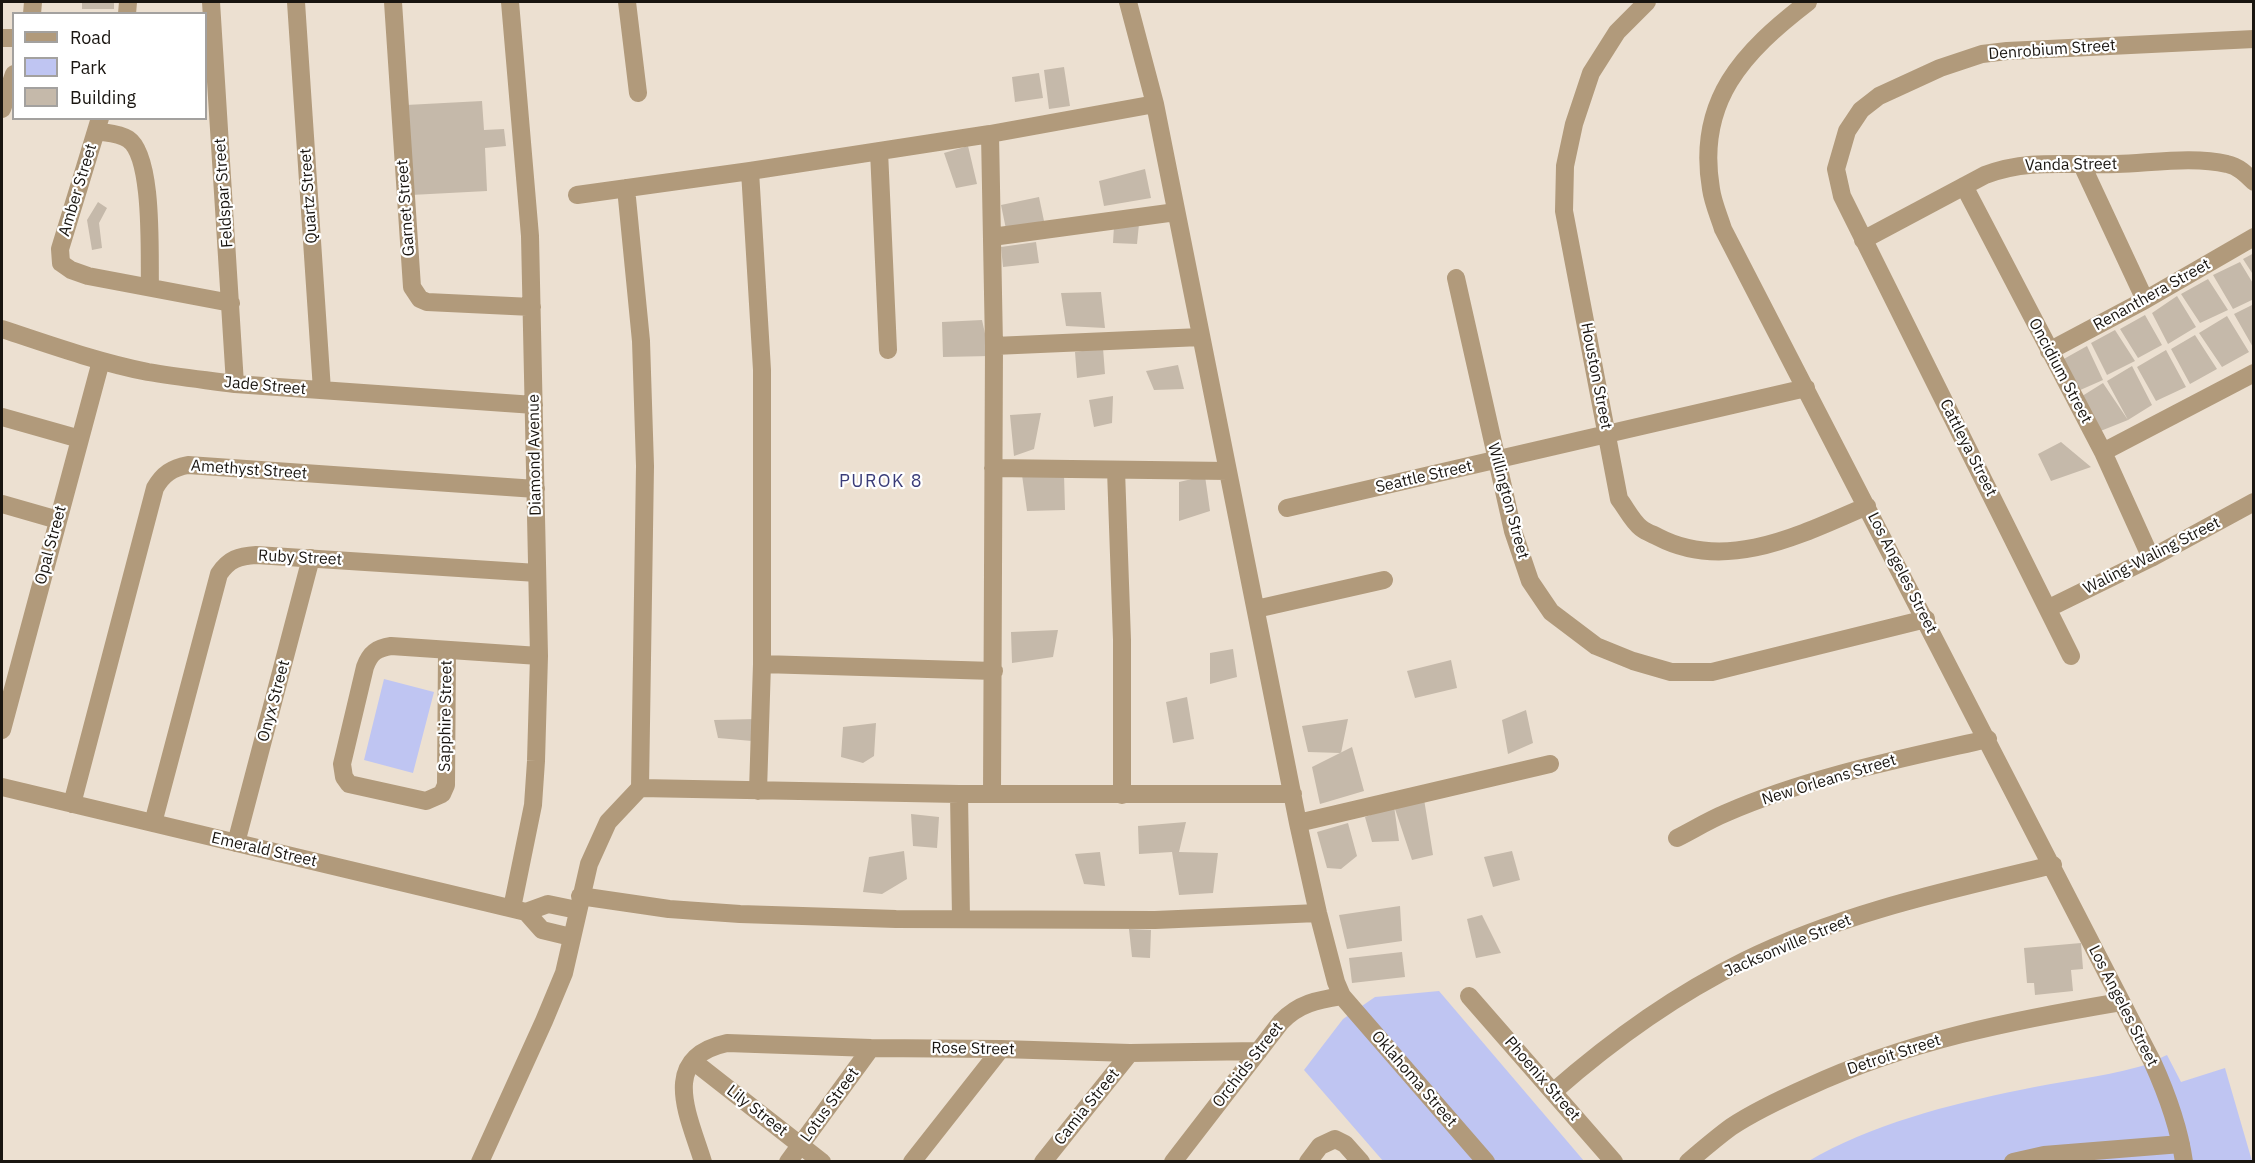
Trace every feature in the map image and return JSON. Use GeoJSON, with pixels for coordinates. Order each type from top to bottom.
{"type":"FeatureCollection","features":[{"type":"Feature","properties":{"kind":"street","name":"Feldspar Street"},"geometry":{"type":"LineString","coordinates":[[211,2],[210,58],[236,384]]}},
{"type":"Feature","properties":{"kind":"street","name":"Quartz Street"},"geometry":{"type":"LineString","coordinates":[[296,2],[322,390]]}},
{"type":"Feature","properties":{"kind":"street","name":"Garnet Street"},"geometry":{"type":"LineString","coordinates":[[393,2],[412,287],[420,299],[427,302],[532,307]]}},
{"type":"Feature","properties":{"kind":"street","name":"Diamond Avenue"},"geometry":{"type":"LineString","coordinates":[[510,2],[530,225],[539,656],[533,805],[519,910]]}},
{"type":"Feature","properties":{"kind":"street"},"geometry":{"type":"LineString","coordinates":[[627,2],[638,93]]}},
{"type":"Feature","properties":{"kind":"street"},"geometry":{"type":"LineString","coordinates":[[1128,2],[1155,104],[1298,823],[1318,913],[1336,982],[1342,996]]}},
{"type":"Feature","properties":{"kind":"street","name":"Houston Street"},"geometry":{"type":"LineString","coordinates":[[1647,2],[1617,32],[1591,73],[1565,166],[1564,211],[1619,499],[1640,528],[1676,546],[1709,551],[1744,550],[1795,537],[1867,506]]}},
{"type":"Feature","properties":{"kind":"street","name":"Los Angeles Street"},"geometry":{"type":"LineString","coordinates":[[1808,2],[1783,10],[1772,30],[1736,70],[1719,98],[1711,124],[1708,155],[1711,190],[1723,229],[2053,865],[2165,1089],[2182,1153]]}},
{"type":"Feature","properties":{"kind":"street","name":"Denrobium Street"},"geometry":{"type":"LineString","coordinates":[[1863,240],[1842,196],[1836,169],[1847,131],[1861,110],[1879,96],[1940,68],[1982,54],[2253,39]]}},
{"type":"Feature","properties":{"kind":"street"},"geometry":{"type":"LineString","coordinates":[[2,109],[12,80]]}},
{"type":"Feature","properties":{"kind":"street"},"geometry":{"type":"LineString","coordinates":[[577,195],[990,134],[1155,104]]}},
{"type":"Feature","properties":{"kind":"street","name":"Amber Street"},"geometry":{"type":"LineString","coordinates":[[150,287],[147,197],[145,169],[141,155],[128,139],[98,125],[59,256],[61,263],[71,270],[88,276],[231,303]]}},
{"type":"Feature","properties":{"kind":"street"},"geometry":{"type":"LineString","coordinates":[[990,134],[994,346],[992,794]]}},
{"type":"Feature","properties":{"kind":"street"},"geometry":{"type":"LineString","coordinates":[[879,151],[888,350]]}},
{"type":"Feature","properties":{"kind":"street","name":"Vanda Street"},"geometry":{"type":"LineString","coordinates":[[1863,240],[1964,186],[2006,167],[2045,163],[2082,165],[2205,161],[2229,164],[2242,170],[2253,182]]}},
{"type":"Feature","properties":{"kind":"street"},"geometry":{"type":"LineString","coordinates":[[2082,165],[2145,300]]}},
{"type":"Feature","properties":{"kind":"street"},"geometry":{"type":"LineString","coordinates":[[750,171],[762,370],[762,664],[758,790]]}},
{"type":"Feature","properties":{"kind":"street","name":"Oncidium Street"},"geometry":{"type":"LineString","coordinates":[[1964,186],[2103,452],[2151,558]]}},
{"type":"Feature","properties":{"kind":"street"},"geometry":{"type":"LineString","coordinates":[[480,1161],[564,973],[589,864],[608,822],[640,788],[645,466],[640,341],[626,188]]}},
{"type":"Feature","properties":{"kind":"street"},"geometry":{"type":"LineString","coordinates":[[992,237],[1176,212]]}},
{"type":"Feature","properties":{"kind":"street","name":"Renanthera Street"},"geometry":{"type":"LineString","coordinates":[[2049,351],[2145,300],[2253,237]]}},
{"type":"Feature","properties":{"kind":"street","name":"Cattleya Street"},"geometry":{"type":"LineString","coordinates":[[1863,240],[2071,656]]}},
{"type":"Feature","properties":{"kind":"street","name":"Willington Street"},"geometry":{"type":"LineString","coordinates":[[1456,278],[1512,531],[1530,581],[1551,612],[1596,646],[1633,661],[1671,672],[1712,672],[1926,619]]}},
{"type":"Feature","properties":{"kind":"street","name":"Jade Street"},"geometry":{"type":"LineString","coordinates":[[2,329],[101,361],[147,372],[236,384],[534,405]]}},
{"type":"Feature","properties":{"kind":"street"},"geometry":{"type":"LineString","coordinates":[[994,346],[1201,337]]}},
{"type":"Feature","properties":{"kind":"street","name":"Opal Street"},"geometry":{"type":"LineString","coordinates":[[2,730],[101,361]]}},
{"type":"Feature","properties":{"kind":"street"},"geometry":{"type":"LineString","coordinates":[[2103,452],[2253,373]]}},
{"type":"Feature","properties":{"kind":"street","name":"Seattle Street"},"geometry":{"type":"LineString","coordinates":[[1287,508],[1806,388]]}},
{"type":"Feature","properties":{"kind":"street"},"geometry":{"type":"LineString","coordinates":[[2,417],[80,439]]}},
{"type":"Feature","properties":{"kind":"street","name":"Amethyst Street"},"geometry":{"type":"LineString","coordinates":[[72,804],[155,488],[160,478],[168,471],[188,465],[536,489]]}},
{"type":"Feature","properties":{"kind":"street"},"geometry":{"type":"LineString","coordinates":[[993,468],[1228,471]]}},
{"type":"Feature","properties":{"kind":"street"},"geometry":{"type":"LineString","coordinates":[[1116,470],[1122,640],[1122,795]]}},
{"type":"Feature","properties":{"kind":"street","name":"Waling-Waling Street"},"geometry":{"type":"LineString","coordinates":[[2049,608],[2151,558],[2253,502]]}},
{"type":"Feature","properties":{"kind":"street"},"geometry":{"type":"LineString","coordinates":[[2,504],[58,520]]}},
{"type":"Feature","properties":{"kind":"street","name":"Ruby Street"},"geometry":{"type":"LineString","coordinates":[[153,823],[219,574],[225,565],[234,559],[244,556],[311,558],[537,573]]}},
{"type":"Feature","properties":{"kind":"street","name":"Onyx Street"},"geometry":{"type":"LineString","coordinates":[[236,843],[311,558]]}},
{"type":"Feature","properties":{"kind":"street"},"geometry":{"type":"LineString","coordinates":[[1256,609],[1384,580]]}},
{"type":"Feature","properties":{"kind":"street","name":"Sapphire Street"},"geometry":{"type":"LineString","coordinates":[[447,650],[446,785],[442,794],[426,801],[349,784],[344,777],[342,764],[365,667],[372,653],[383,647],[391,646],[539,656]]}},
{"type":"Feature","properties":{"kind":"street"},"geometry":{"type":"LineString","coordinates":[[762,664],[994,671]]}},
{"type":"Feature","properties":{"kind":"street","name":"New Orleans Street"},"geometry":{"type":"LineString","coordinates":[[1677,838],[1726,813],[1802,786],[1876,764],[1988,739]]}},
{"type":"Feature","properties":{"kind":"street"},"geometry":{"type":"LineString","coordinates":[[1298,823],[1550,764]]}},
{"type":"Feature","properties":{"kind":"street","name":"Emerald Street"},"geometry":{"type":"LineString","coordinates":[[2,787],[519,910],[548,904],[579,903],[740,914],[1155,920],[1318,913]]}},
{"type":"Feature","properties":{"kind":"street"},"geometry":{"type":"LineString","coordinates":[[640,788],[959,794],[1293,794]]}},
{"type":"Feature","properties":{"kind":"street"},"geometry":{"type":"LineString","coordinates":[[959,794],[961,918]]}},
{"type":"Feature","properties":{"kind":"street","name":"Jacksonville Street"},"geometry":{"type":"LineString","coordinates":[[1553,1092],[1591,1059],[1638,1024],[1745,961],[1815,931],[1879,909],[2053,865]]}},
{"type":"Feature","properties":{"kind":"street","name":"Emerald Street"},"geometry":{"type":"LineString","coordinates":[[519,910],[542,930],[572,937]]}},
{"type":"Feature","properties":{"kind":"street","name":"Orchids Street"},"geometry":{"type":"LineString","coordinates":[[1173,1161],[1292,1011],[1314,1001],[1342,996]]}},
{"type":"Feature","properties":{"kind":"street","name":"Oklahoma Street"},"geometry":{"type":"LineString","coordinates":[[1342,996],[1486,1161]]}},
{"type":"Feature","properties":{"kind":"street","name":"Phoenix Street"},"geometry":{"type":"LineString","coordinates":[[1469,996],[1614,1161]]}},
{"type":"Feature","properties":{"kind":"street","name":"Detroit Street"},"geometry":{"type":"LineString","coordinates":[[1688,1161],[1740,1122],[1835,1074],[1918,1045],[1959,1034],[2048,1014],[2121,1002]]}},
{"type":"Feature","properties":{"kind":"street","name":"Rose Street"},"geometry":{"type":"LineString","coordinates":[[693,1061],[711,1048],[727,1043],[1130,1053],[1259,1051]]}},
{"type":"Feature","properties":{"kind":"street","name":"Lotus Street"},"geometry":{"type":"LineString","coordinates":[[788,1161],[871,1048]]}},
{"type":"Feature","properties":{"kind":"street"},"geometry":{"type":"LineString","coordinates":[[912,1161],[1001,1049]]}},
{"type":"Feature","properties":{"kind":"street","name":"Camia Street"},"geometry":{"type":"LineString","coordinates":[[1043,1161],[1130,1053]]}},
{"type":"Feature","properties":{"kind":"street"},"geometry":{"type":"LineString","coordinates":[[693,1061],[684,1075],[683,1092],[703,1161]]}},
{"type":"Feature","properties":{"kind":"street","name":"Lily Street"},"geometry":{"type":"LineString","coordinates":[[693,1061],[822,1161]]}},
{"type":"Feature","properties":{"kind":"street"},"geometry":{"type":"LineString","coordinates":[[1308,1161],[1320,1146],[1335,1139],[1345,1144],[1361,1161]]}},
{"type":"Feature","properties":{"kind":"street"},"geometry":{"type":"LineString","coordinates":[[2013,1161],[2044,1155],[2182,1153]]}},
{"type":"Feature","properties":{"kind":"green space"},"geometry":{"type":"Polygon","coordinates":[[[384,679],[434,692],[413,773],[364,760],[384,679]]]}},
{"type":"Feature","properties":{"kind":"green space"},"geometry":{"type":"Polygon","coordinates":[[[1439,991],[1584,1161],[1383,1161],[1304,1070],[1343,1019],[1375,997],[1439,991]]]}},
{"type":"Feature","properties":{"kind":"green space"},"geometry":{"type":"Polygon","coordinates":[[[2167,1055],[2181,1082],[2225,1068],[2252,1161],[1807,1162],[1857,1137],[1910,1117],[1993,1096],[2123,1071],[2145,1065],[2167,1055]]]}},
{"type":"Feature","properties":{"kind":"building"},"geometry":{"type":"Polygon","coordinates":[[[82,2],[114,2],[114,9],[82,9],[82,2]]]}},
{"type":"Feature","properties":{"kind":"building"},"geometry":{"type":"Polygon","coordinates":[[[1064,67],[1070,106],[1049,109],[1044,70],[1064,67]]]}},
{"type":"Feature","properties":{"kind":"building"},"geometry":{"type":"Polygon","coordinates":[[[1039,73],[1043,98],[1015,102],[1012,77],[1039,73]]]}},
{"type":"Feature","properties":{"kind":"building"},"geometry":{"type":"Polygon","coordinates":[[[482,101],[484,130],[504,129],[506,146],[485,148],[487,191],[411,195],[406,105],[482,101]]]}},
{"type":"Feature","properties":{"kind":"building"},"geometry":{"type":"Polygon","coordinates":[[[968,146],[977,184],[956,188],[944,153],[968,146]]]}},
{"type":"Feature","properties":{"kind":"building"},"geometry":{"type":"Polygon","coordinates":[[[1145,169],[1151,198],[1104,206],[1099,181],[1145,169]]]}},
{"type":"Feature","properties":{"kind":"building"},"geometry":{"type":"Polygon","coordinates":[[[1039,197],[1044,221],[1006,229],[1001,205],[1039,197]]]}},
{"type":"Feature","properties":{"kind":"building"},"geometry":{"type":"Polygon","coordinates":[[[98,202],[107,208],[99,223],[102,248],[92,250],[87,220],[98,202]]]}},
{"type":"Feature","properties":{"kind":"building"},"geometry":{"type":"Polygon","coordinates":[[[1139,224],[1137,244],[1113,243],[1114,226],[1139,224]]]}},
{"type":"Feature","properties":{"kind":"building"},"geometry":{"type":"Polygon","coordinates":[[[1036,242],[1039,263],[1003,267],[1001,247],[1036,242]]]}},
{"type":"Feature","properties":{"kind":"building"},"geometry":{"type":"Polygon","coordinates":[[[2254,253],[2254,276],[2243,259],[2254,253]]]}},
{"type":"Feature","properties":{"kind":"building"},"geometry":{"type":"Polygon","coordinates":[[[2240,262],[2254,285],[2254,299],[2233,309],[2213,275],[2240,262]]]}},
{"type":"Feature","properties":{"kind":"building"},"geometry":{"type":"Polygon","coordinates":[[[2208,279],[2228,310],[2200,323],[2181,294],[2208,279]]]}},
{"type":"Feature","properties":{"kind":"building"},"geometry":{"type":"Polygon","coordinates":[[[1101,292],[1105,328],[1066,326],[1061,293],[1101,292]]]}},
{"type":"Feature","properties":{"kind":"building"},"geometry":{"type":"Polygon","coordinates":[[[2177,296],[2196,327],[2168,344],[2152,313],[2177,296]]]}},
{"type":"Feature","properties":{"kind":"building"},"geometry":{"type":"Polygon","coordinates":[[[2254,304],[2254,349],[2234,314],[2254,304]]]}},
{"type":"Feature","properties":{"kind":"building"},"geometry":{"type":"Polygon","coordinates":[[[2145,315],[2162,345],[2138,358],[2120,329],[2145,315]]]}},
{"type":"Feature","properties":{"kind":"building"},"geometry":{"type":"Polygon","coordinates":[[[2227,316],[2249,352],[2222,367],[2199,333],[2227,316]]]}},
{"type":"Feature","properties":{"kind":"building"},"geometry":{"type":"Polygon","coordinates":[[[982,320],[990,356],[943,357],[942,322],[982,320]]]}},
{"type":"Feature","properties":{"kind":"building"},"geometry":{"type":"Polygon","coordinates":[[[2115,330],[2135,361],[2107,375],[2091,343],[2115,330]]]}},
{"type":"Feature","properties":{"kind":"building"},"geometry":{"type":"Polygon","coordinates":[[[2195,335],[2217,369],[2190,384],[2171,349],[2195,335]]]}},
{"type":"Feature","properties":{"kind":"building"},"geometry":{"type":"Polygon","coordinates":[[[2087,346],[2103,380],[2078,391],[2062,360],[2087,346]]]}},
{"type":"Feature","properties":{"kind":"building"},"geometry":{"type":"Polygon","coordinates":[[[1103,348],[1105,374],[1077,378],[1075,352],[1103,348]]]}},
{"type":"Feature","properties":{"kind":"building"},"geometry":{"type":"Polygon","coordinates":[[[2166,350],[2186,387],[2156,401],[2137,367],[2166,350]]]}},
{"type":"Feature","properties":{"kind":"building"},"geometry":{"type":"Polygon","coordinates":[[[1178,365],[1184,389],[1154,390],[1146,371],[1178,365]]]}},
{"type":"Feature","properties":{"kind":"building"},"geometry":{"type":"Polygon","coordinates":[[[2132,366],[2152,405],[2128,420],[2107,381],[2132,366]]]}},
{"type":"Feature","properties":{"kind":"building"},"geometry":{"type":"Polygon","coordinates":[[[2103,383],[2128,420],[2098,432],[2079,398],[2103,383]]]}},
{"type":"Feature","properties":{"kind":"building"},"geometry":{"type":"Polygon","coordinates":[[[1113,396],[1112,423],[1094,427],[1089,400],[1113,396]]]}},
{"type":"Feature","properties":{"kind":"building"},"geometry":{"type":"Polygon","coordinates":[[[1041,413],[1034,449],[1014,456],[1010,415],[1041,413]]]}},
{"type":"Feature","properties":{"kind":"building"},"geometry":{"type":"Polygon","coordinates":[[[2061,442],[2091,467],[2051,481],[2038,454],[2061,442]]]}},
{"type":"Feature","properties":{"kind":"building"},"geometry":{"type":"Polygon","coordinates":[[[1064,474],[1065,510],[1027,511],[1022,475],[1064,474]]]}},
{"type":"Feature","properties":{"kind":"building"},"geometry":{"type":"Polygon","coordinates":[[[1205,476],[1210,511],[1179,521],[1179,482],[1205,476]]]}},
{"type":"Feature","properties":{"kind":"building"},"geometry":{"type":"Polygon","coordinates":[[[1058,630],[1053,657],[1012,663],[1011,632],[1058,630]]]}},
{"type":"Feature","properties":{"kind":"building"},"geometry":{"type":"Polygon","coordinates":[[[1233,649],[1237,677],[1210,684],[1210,653],[1233,649]]]}},
{"type":"Feature","properties":{"kind":"building"},"geometry":{"type":"Polygon","coordinates":[[[1451,660],[1457,688],[1415,698],[1407,671],[1451,660]]]}},
{"type":"Feature","properties":{"kind":"building"},"geometry":{"type":"Polygon","coordinates":[[[1187,697],[1194,739],[1173,743],[1166,702],[1187,697]]]}},
{"type":"Feature","properties":{"kind":"building"},"geometry":{"type":"Polygon","coordinates":[[[1526,710],[1533,743],[1508,754],[1502,720],[1526,710]]]}},
{"type":"Feature","properties":{"kind":"building"},"geometry":{"type":"Polygon","coordinates":[[[756,719],[752,741],[718,738],[714,720],[756,719]]]}},
{"type":"Feature","properties":{"kind":"building"},"geometry":{"type":"Polygon","coordinates":[[[1348,719],[1341,753],[1308,752],[1302,726],[1348,719]]]}},
{"type":"Feature","properties":{"kind":"building"},"geometry":{"type":"Polygon","coordinates":[[[876,723],[874,756],[863,763],[841,757],[843,727],[876,723]]]}},
{"type":"Feature","properties":{"kind":"building"},"geometry":{"type":"Polygon","coordinates":[[[1352,747],[1364,791],[1320,804],[1312,767],[1352,747]]]}},
{"type":"Feature","properties":{"kind":"building"},"geometry":{"type":"Polygon","coordinates":[[[1424,799],[1433,855],[1412,860],[1394,806],[1424,799]]]}},
{"type":"Feature","properties":{"kind":"building"},"geometry":{"type":"Polygon","coordinates":[[[1394,806],[1399,841],[1372,842],[1365,817],[1394,806]]]}},
{"type":"Feature","properties":{"kind":"building"},"geometry":{"type":"Polygon","coordinates":[[[911,814],[939,817],[937,848],[913,846],[911,814]]]}},
{"type":"Feature","properties":{"kind":"building"},"geometry":{"type":"Polygon","coordinates":[[[1186,822],[1179,852],[1218,853],[1213,893],[1179,895],[1172,852],[1139,854],[1138,826],[1186,822]]]}},
{"type":"Feature","properties":{"kind":"building"},"geometry":{"type":"Polygon","coordinates":[[[1348,823],[1357,856],[1341,869],[1327,868],[1317,832],[1348,823]]]}},
{"type":"Feature","properties":{"kind":"building"},"geometry":{"type":"Polygon","coordinates":[[[904,851],[907,879],[882,894],[863,892],[869,857],[904,851]]]}},
{"type":"Feature","properties":{"kind":"building"},"geometry":{"type":"Polygon","coordinates":[[[1512,851],[1520,880],[1493,887],[1484,857],[1512,851]]]}},
{"type":"Feature","properties":{"kind":"building"},"geometry":{"type":"Polygon","coordinates":[[[1100,852],[1105,886],[1084,884],[1075,854],[1100,852]]]}},
{"type":"Feature","properties":{"kind":"building"},"geometry":{"type":"Polygon","coordinates":[[[1400,906],[1402,941],[1347,949],[1339,915],[1400,906]]]}},
{"type":"Feature","properties":{"kind":"building"},"geometry":{"type":"Polygon","coordinates":[[[1482,915],[1501,953],[1476,958],[1467,919],[1482,915]]]}},
{"type":"Feature","properties":{"kind":"building"},"geometry":{"type":"Polygon","coordinates":[[[1129,929],[1151,930],[1150,958],[1132,957],[1129,929]]]}},
{"type":"Feature","properties":{"kind":"building"},"geometry":{"type":"Polygon","coordinates":[[[2081,943],[2083,969],[2071,970],[2073,991],[2035,995],[2034,983],[2027,983],[2024,948],[2081,943]]]}},
{"type":"Feature","properties":{"kind":"building"},"geometry":{"type":"Polygon","coordinates":[[[1402,952],[1405,977],[1352,983],[1349,958],[1402,952]]]}},
{"type":"Feature","properties":{"kind":"district","name":"PUROK 8"},"geometry":{"type":"Point","coordinates":[881,482]}}]}
